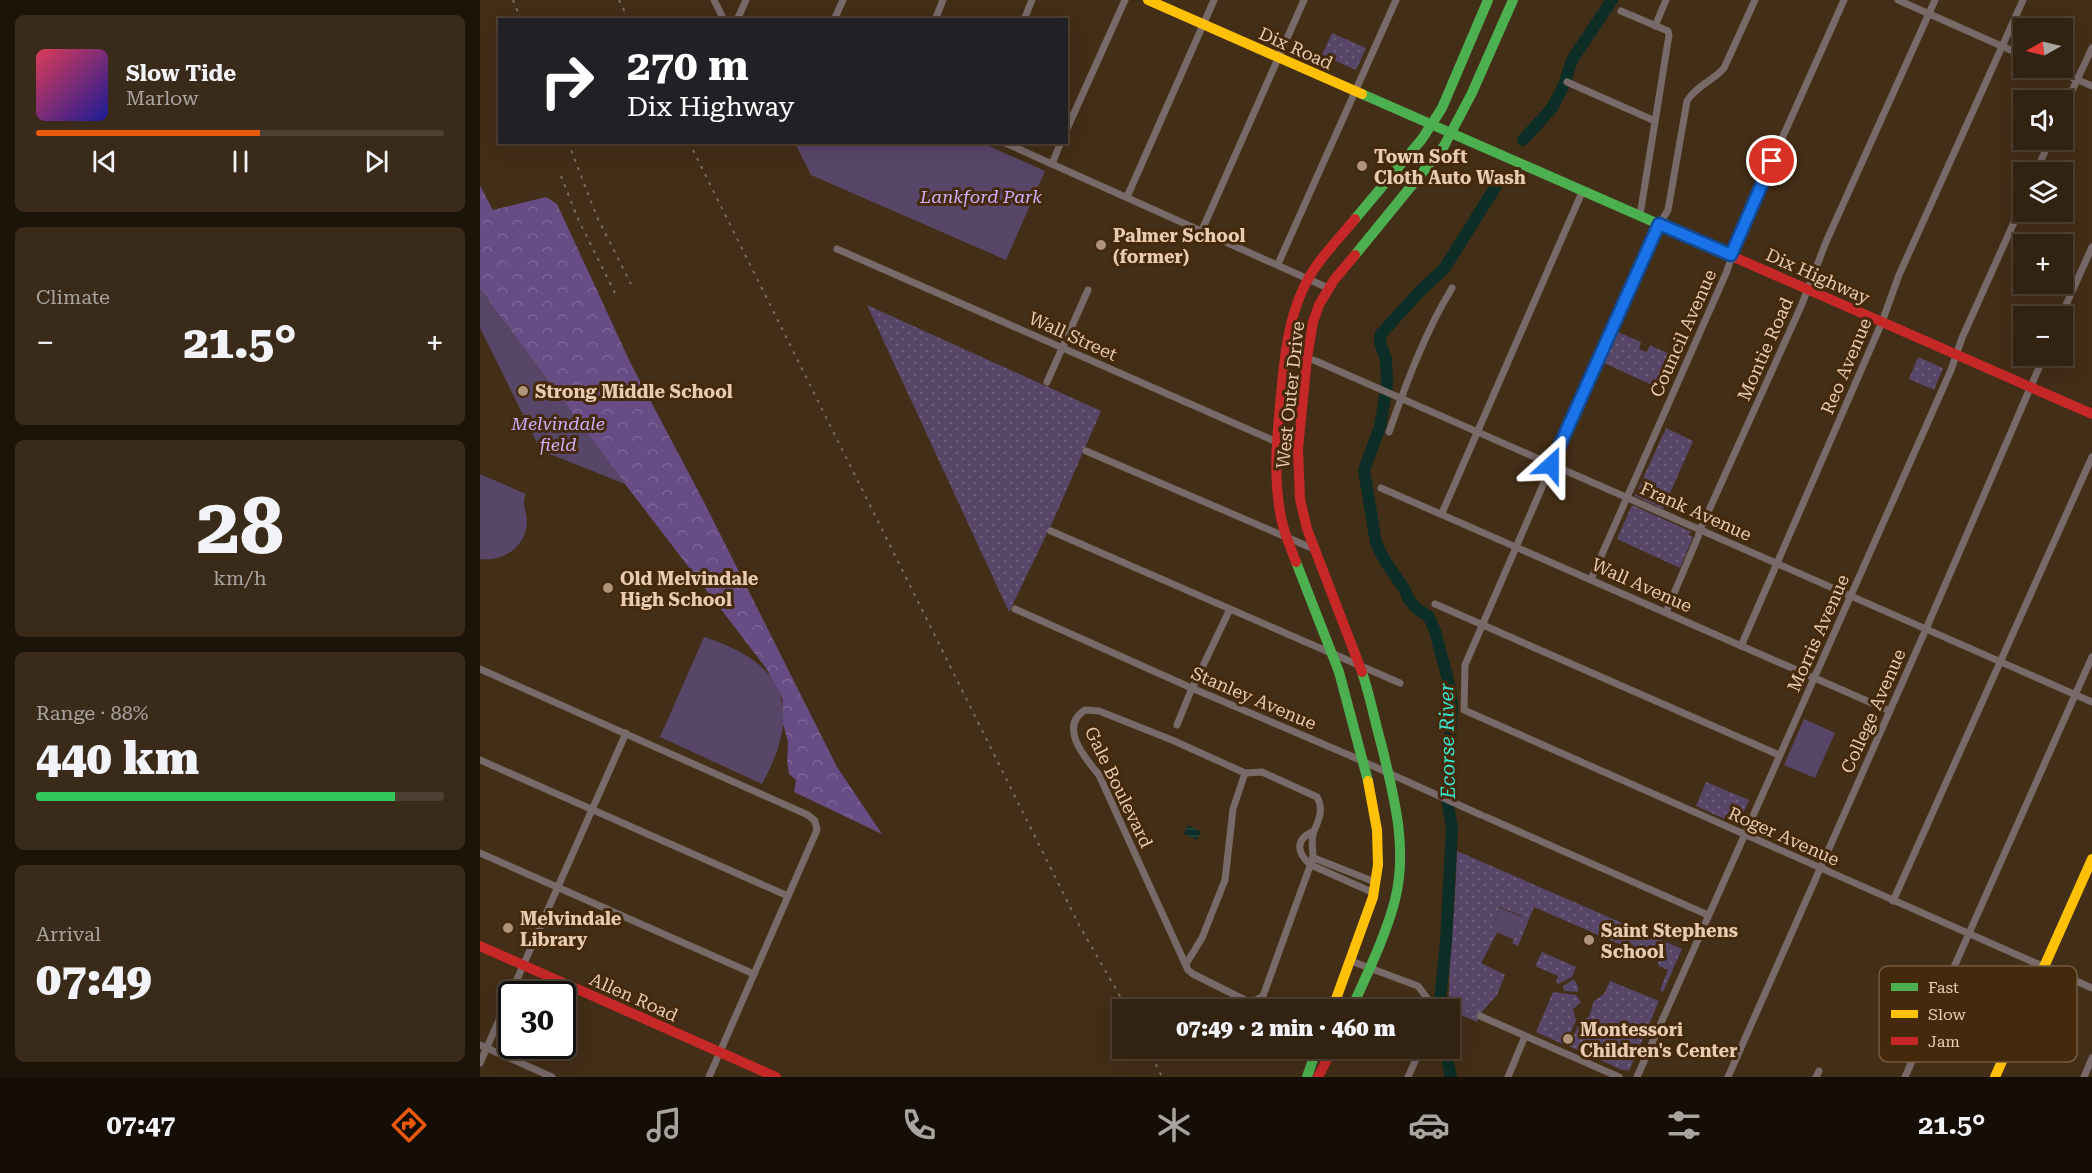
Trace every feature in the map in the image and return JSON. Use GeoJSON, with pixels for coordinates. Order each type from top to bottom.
{"type":"FeatureCollection","features":[{"type":"Feature","properties":{"kind":"main road","name":"Dix Road"},"geometry":{"type":"LineString","coordinates":[[1148,0],[1355,93],[1432,124]]}},
{"type":"Feature","properties":{"kind":"main road","name":"West Outer Drive"},"geometry":{"type":"LineString","coordinates":[[1336,999],[1375,887],[1378,865],[1377,830],[1364,761],[1334,655],[1287,538],[1279,508],[1277,442],[1286,352],[1293,314],[1309,278],[1329,249],[1414,149],[1432,124],[1449,91],[1488,0]]}},
{"type":"Feature","properties":{"kind":"main road","name":"West Outer Drive"},"geometry":{"type":"LineString","coordinates":[[1356,999],[1389,921],[1399,877],[1399,822],[1367,688],[1307,530],[1300,499],[1298,448],[1307,358],[1313,322],[1329,288],[1360,246],[1430,163],[1452,133],[1470,101],[1513,0]]}},
{"type":"Feature","properties":{"kind":"main road"},"geometry":{"type":"LineString","coordinates":[[1472,39],[1492,48]]}},
{"type":"Feature","properties":{"kind":"main road"},"geometry":{"type":"LineString","coordinates":[[1449,91],[1470,101]]}},
{"type":"Feature","properties":{"kind":"main road","name":"Dix Highway"},"geometry":{"type":"LineString","coordinates":[[1432,124],[2092,414]]}},
{"type":"Feature","properties":{"kind":"main road"},"geometry":{"type":"LineString","coordinates":[[1414,149],[1430,163]]}},
{"type":"Feature","properties":{"kind":"main road"},"geometry":{"type":"LineString","coordinates":[[2045,966],[2092,859]]}},
{"type":"Feature","properties":{"kind":"main road","name":"Allen Road"},"geometry":{"type":"LineString","coordinates":[[480,946],[776,1077]]}},
{"type":"Feature","properties":{"kind":"main road"},"geometry":{"type":"LineString","coordinates":[[1307,1077],[1313,1059]]}},
{"type":"Feature","properties":{"kind":"main road"},"geometry":{"type":"LineString","coordinates":[[1318,1077],[1327,1059]]}},
{"type":"Feature","properties":{"kind":"main road"},"geometry":{"type":"LineString","coordinates":[[1995,1077],[2002,1062]]}},
{"type":"Feature","properties":{"kind":"street"},"geometry":{"type":"LineString","coordinates":[[714,0],[723,18]]}},
{"type":"Feature","properties":{"kind":"street"},"geometry":{"type":"LineString","coordinates":[[738,18],[746,0]]}},
{"type":"Feature","properties":{"kind":"street"},"geometry":{"type":"LineString","coordinates":[[835,18],[843,0]]}},
{"type":"Feature","properties":{"kind":"street"},"geometry":{"type":"LineString","coordinates":[[936,18],[943,0]]}},
{"type":"Feature","properties":{"kind":"street"},"geometry":{"type":"LineString","coordinates":[[1025,18],[1032,0]]}},
{"type":"Feature","properties":{"kind":"street"},"geometry":{"type":"LineString","coordinates":[[1068,127],[1125,0]]}},
{"type":"Feature","properties":{"kind":"street"},"geometry":{"type":"LineString","coordinates":[[1127,197],[1214,0]]}},
{"type":"Feature","properties":{"kind":"street"},"geometry":{"type":"LineString","coordinates":[[1202,230],[1304,0]]}},
{"type":"Feature","properties":{"kind":"street"},"geometry":{"type":"LineString","coordinates":[[1278,264],[1396,0]]}},
{"type":"Feature","properties":{"kind":"street"},"geometry":{"type":"LineString","coordinates":[[1654,26],[1666,0]]}},
{"type":"Feature","properties":{"kind":"street"},"geometry":{"type":"LineString","coordinates":[[1483,624],[1551,465],[1659,224],[1668,210],[1687,101],[1697,88],[1724,68],[1755,0]]}},
{"type":"Feature","properties":{"kind":"street","name":"Council Avenue"},"geometry":{"type":"LineString","coordinates":[[1591,579],[1844,0]]}},
{"type":"Feature","properties":{"kind":"street"},"geometry":{"type":"LineString","coordinates":[[1898,0],[2013,52]]}},
{"type":"Feature","properties":{"kind":"street","name":"Montie Road"},"geometry":{"type":"LineString","coordinates":[[1666,612],[1826,242],[1935,0]]}},
{"type":"Feature","properties":{"kind":"street","name":"Reo Avenue"},"geometry":{"type":"LineString","coordinates":[[1741,646],[1882,322],[1899,275],[2023,0]]}},
{"type":"Feature","properties":{"kind":"street"},"geometry":{"type":"LineString","coordinates":[[1621,11],[1669,33],[1640,215]]}},
{"type":"Feature","properties":{"kind":"street"},"geometry":{"type":"LineString","coordinates":[[2073,90],[2092,48]]}},
{"type":"Feature","properties":{"kind":"street"},"geometry":{"type":"LineString","coordinates":[[2073,78],[2092,86]]}},
{"type":"Feature","properties":{"kind":"street"},"geometry":{"type":"LineString","coordinates":[[1567,82],[1655,121]]}},
{"type":"Feature","properties":{"kind":"street"},"geometry":{"type":"LineString","coordinates":[[1007,144],[1329,288]]}},
{"type":"Feature","properties":{"kind":"street"},"geometry":{"type":"LineString","coordinates":[[1052,164],[1060,144]]}},
{"type":"Feature","properties":{"kind":"street"},"geometry":{"type":"LineString","coordinates":[[1442,513],[1584,190]]}},
{"type":"Feature","properties":{"kind":"street","name":"Morris Avenue"},"geometry":{"type":"LineString","coordinates":[[1637,1077],[2014,222]]}},
{"type":"Feature","properties":{"kind":"street"},"geometry":{"type":"LineString","coordinates":[[2065,306],[2092,247]]}},
{"type":"Feature","properties":{"kind":"street","name":"Wall Street"},"geometry":{"type":"LineString","coordinates":[[837,249],[1277,442],[1298,448]]}},
{"type":"Feature","properties":{"kind":"street"},"geometry":{"type":"LineString","coordinates":[[1389,432],[1441,306],[1452,288]]}},
{"type":"Feature","properties":{"kind":"street"},"geometry":{"type":"LineString","coordinates":[[1047,382],[1088,290]]}},
{"type":"Feature","properties":{"kind":"street","name":"Frank Avenue"},"geometry":{"type":"LineString","coordinates":[[1286,352],[1307,358],[1477,431],[2092,702]]}},
{"type":"Feature","properties":{"kind":"street","name":"College Avenue"},"geometry":{"type":"LineString","coordinates":[[1728,1077],[2040,366]]}},
{"type":"Feature","properties":{"kind":"street"},"geometry":{"type":"LineString","coordinates":[[1086,451],[1314,549]]}},
{"type":"Feature","properties":{"kind":"street"},"geometry":{"type":"LineString","coordinates":[[1893,901],[2092,458]]}},
{"type":"Feature","properties":{"kind":"street","name":"Wall Avenue"},"geometry":{"type":"LineString","coordinates":[[1381,488],[1890,711]]}},
{"type":"Feature","properties":{"kind":"street"},"geometry":{"type":"LineString","coordinates":[[1051,531],[1400,683]]}},
{"type":"Feature","properties":{"kind":"street"},"geometry":{"type":"LineString","coordinates":[[1435,604],[1779,755]]}},
{"type":"Feature","properties":{"kind":"street","name":"Stanley Avenue"},"geometry":{"type":"LineString","coordinates":[[1015,609],[1364,761],[1708,915]]}},
{"type":"Feature","properties":{"kind":"street"},"geometry":{"type":"LineString","coordinates":[[1177,725],[1230,609]]}},
{"type":"Feature","properties":{"kind":"street","name":"Roger Avenue"},"geometry":{"type":"LineString","coordinates":[[1483,624],[1464,668],[1464,710],[1744,836],[2043,966]]}},
{"type":"Feature","properties":{"kind":"street"},"geometry":{"type":"LineString","coordinates":[[1954,966],[2092,657]]}},
{"type":"Feature","properties":{"kind":"street"},"geometry":{"type":"LineString","coordinates":[[480,669],[815,820],[817,830],[709,1077]]}},
{"type":"Feature","properties":{"kind":"street","name":"Gale Boulevard"},"geometry":{"type":"LineString","coordinates":[[1093,710],[1245,773],[1262,772],[1317,797],[1321,814],[1311,846],[1312,861],[1266,991],[1260,999],[1247,1001],[1193,975],[1188,970],[1099,775],[1079,746],[1073,732],[1073,725],[1082,711],[1093,710]]}},
{"type":"Feature","properties":{"kind":"street"},"geometry":{"type":"LineString","coordinates":[[480,1063],[483,1046],[522,965],[626,733]]}},
{"type":"Feature","properties":{"kind":"street"},"geometry":{"type":"LineString","coordinates":[[480,760],[788,896]]}},
{"type":"Feature","properties":{"kind":"street"},"geometry":{"type":"LineString","coordinates":[[1186,964],[1202,938],[1225,880],[1233,809],[1245,773]]}},
{"type":"Feature","properties":{"kind":"street","name":"Gale Boulevard"},"geometry":{"type":"LineString","coordinates":[[1312,861],[1301,853],[1300,843],[1304,837],[1314,831]]}},
{"type":"Feature","properties":{"kind":"street"},"geometry":{"type":"LineString","coordinates":[[480,853],[754,974]]}},
{"type":"Feature","properties":{"kind":"street"},"geometry":{"type":"LineString","coordinates":[[1312,861],[1375,887]]}},
{"type":"Feature","properties":{"kind":"street"},"geometry":{"type":"LineString","coordinates":[[1351,961],[1418,986],[1427,999]]}},
{"type":"Feature","properties":{"kind":"street","name":"Roger Avenue"},"geometry":{"type":"LineString","coordinates":[[2077,981],[2092,988]]}},
{"type":"Feature","properties":{"kind":"street"},"geometry":{"type":"LineString","coordinates":[[1480,1016],[1613,1076]]}},
{"type":"Feature","properties":{"kind":"street"},"geometry":{"type":"LineString","coordinates":[[1508,1077],[1526,1036]]}},
{"type":"Feature","properties":{"kind":"street"},"geometry":{"type":"LineString","coordinates":[[483,1046],[552,1077]]}},
{"type":"Feature","properties":{"kind":"street"},"geometry":{"type":"LineString","coordinates":[[2084,1077],[2092,1058]]}},
{"type":"Feature","properties":{"kind":"street"},"geometry":{"type":"LineString","coordinates":[[1408,1077],[1416,1059]]}},
{"type":"Feature","properties":{"kind":"street"},"geometry":{"type":"LineString","coordinates":[[1905,1077],[1912,1062]]}},
{"type":"Feature","properties":{"kind":"green space"},"geometry":{"type":"Polygon","coordinates":[[[1332,33],[1366,48],[1356,70],[1322,55],[1332,33]]]}},
{"type":"Feature","properties":{"kind":"green space","name":"Lankford Park"},"geometry":{"type":"Polygon","coordinates":[[[796,144],[984,144],[1045,171],[1006,260],[811,175],[796,144]]]}},
{"type":"Feature","properties":{"kind":"green space"},"geometry":{"type":"Polygon","coordinates":[[[480,186],[493,210],[546,197],[557,204],[631,364],[703,500],[837,767],[882,834],[794,792],[796,780],[789,774],[788,742],[782,720],[783,700],[766,668],[480,289],[480,186]]]}},
{"type":"Feature","properties":{"kind":"green space","name":"Melvindale field"},"geometry":{"type":"Polygon","coordinates":[[[480,289],[625,484],[542,453],[480,328],[480,289]]]}},
{"type":"Feature","properties":{"kind":"green space"},"geometry":{"type":"Polygon","coordinates":[[[867,305],[1101,411],[1053,521],[1009,612],[867,305]]]}},
{"type":"Feature","properties":{"kind":"green space"},"geometry":{"type":"Polygon","coordinates":[[[1618,332],[1641,342],[1639,349],[1647,352],[1650,345],[1680,359],[1665,391],[1604,363],[1618,332]]]}},
{"type":"Feature","properties":{"kind":"green space"},"geometry":{"type":"Polygon","coordinates":[[[1918,357],[1943,368],[1934,390],[1909,379],[1918,357]]]}},
{"type":"Feature","properties":{"kind":"green space"},"geometry":{"type":"Polygon","coordinates":[[[1666,428],[1693,441],[1663,509],[1635,496],[1666,428]]]}},
{"type":"Feature","properties":{"kind":"green space"},"geometry":{"type":"Polygon","coordinates":[[[480,474],[526,494],[524,504],[526,531],[512,551],[497,558],[480,559],[480,474]]]}},
{"type":"Feature","properties":{"kind":"green space"},"geometry":{"type":"Polygon","coordinates":[[[1632,505],[1692,532],[1688,534],[1693,537],[1680,568],[1617,539],[1632,505]]]}},
{"type":"Feature","properties":{"kind":"green space"},"geometry":{"type":"Polygon","coordinates":[[[704,637],[732,648],[753,660],[769,675],[779,692],[783,711],[782,733],[775,757],[762,784],[660,737],[704,637]]]}},
{"type":"Feature","properties":{"kind":"green space"},"geometry":{"type":"Polygon","coordinates":[[[1804,719],[1835,733],[1815,778],[1784,765],[1804,719]]]}},
{"type":"Feature","properties":{"kind":"green space"},"geometry":{"type":"Polygon","coordinates":[[[1706,782],[1749,800],[1738,825],[1696,806],[1706,782]]]}},
{"type":"Feature","properties":{"kind":"green space"},"geometry":{"type":"Polygon","coordinates":[[[1457,851],[1682,949],[1663,992],[1660,990],[1668,970],[1659,966],[1658,961],[1534,907],[1518,946],[1512,943],[1522,916],[1500,907],[1491,930],[1497,933],[1481,963],[1505,975],[1497,995],[1481,1013],[1477,1022],[1460,1015],[1460,999],[1448,999],[1457,851]]]}},
{"type":"Feature","properties":{"kind":"green space"},"geometry":{"type":"Polygon","coordinates":[[[1500,908],[1522,917],[1513,939],[1491,930],[1500,908]]]}},
{"type":"Feature","properties":{"kind":"green space"},"geometry":{"type":"Polygon","coordinates":[[[1542,952],[1576,967],[1572,977],[1558,984],[1556,982],[1558,976],[1535,966],[1542,952]]]}},
{"type":"Feature","properties":{"kind":"green space"},"geometry":{"type":"Polygon","coordinates":[[[1574,979],[1578,992],[1564,991],[1563,986],[1574,979]]]}},
{"type":"Feature","properties":{"kind":"green space"},"geometry":{"type":"Polygon","coordinates":[[[1610,981],[1659,1001],[1629,1071],[1569,1046],[1580,1022],[1589,1017],[1594,1001],[1604,994],[1610,981]]]}},
{"type":"Feature","properties":{"kind":"green space"},"geometry":{"type":"Polygon","coordinates":[[[1553,992],[1576,995],[1581,1002],[1573,1009],[1576,1020],[1565,1045],[1536,1032],[1553,992]]]}},
{"type":"Feature","properties":{"kind":"water"},"geometry":{"type":"Polygon","coordinates":[[[1188,825],[1201,832],[1197,840],[1184,834],[1188,825]]]}},
{"type":"Feature","properties":{"kind":"waterway","name":"Ecorse River"},"geometry":{"type":"LineString","coordinates":[[1523,140],[1552,108],[1564,85],[1572,60],[1612,0]]}},
{"type":"Feature","properties":{"kind":"waterway","name":"Ecorse River"},"geometry":{"type":"LineString","coordinates":[[1440,999],[1446,942],[1452,828],[1447,799],[1452,704],[1435,631],[1429,617],[1415,607],[1408,598],[1376,543],[1364,470],[1380,427],[1387,385],[1386,359],[1380,342],[1381,334],[1421,290],[1444,269],[1501,178]]}},
{"type":"Feature","properties":{"kind":"waterway","name":"Ecorse River"},"geometry":{"type":"LineString","coordinates":[[1447,1059],[1451,1077]]}},
{"type":"Feature","properties":{"kind":"railway"},"geometry":{"type":"LineString","coordinates":[[513,0],[520,18]]}},
{"type":"Feature","properties":{"kind":"railway"},"geometry":{"type":"LineString","coordinates":[[619,0],[628,18]]}},
{"type":"Feature","properties":{"kind":"railway"},"geometry":{"type":"LineString","coordinates":[[569,144],[597,217],[631,284]]}},
{"type":"Feature","properties":{"kind":"railway"},"geometry":{"type":"LineString","coordinates":[[690,144],[1079,925],[1122,999]]}},
{"type":"Feature","properties":{"kind":"railway"},"geometry":{"type":"LineString","coordinates":[[561,176],[578,219],[615,293]]}},
{"type":"Feature","properties":{"kind":"railway"},"geometry":{"type":"LineString","coordinates":[[1153,1059],[1162,1077]]}},
{"type":"Feature","properties":{"kind":"traffic: fast"},"geometry":{"type":"LineString","coordinates":[[1355,219],[1422,139],[1442,108],[1488,0]]}},
{"type":"Feature","properties":{"kind":"traffic: fast"},"geometry":{"type":"LineString","coordinates":[[1355,255],[1444,146],[1472,93],[1513,0]]}},
{"type":"Feature","properties":{"kind":"traffic: fast"},"geometry":{"type":"LineString","coordinates":[[1362,94],[1736,258]]}},
{"type":"Feature","properties":{"kind":"traffic: fast"},"geometry":{"type":"LineString","coordinates":[[1296,562],[1339,672],[1368,781]]}},
{"type":"Feature","properties":{"kind":"traffic: fast"},"geometry":{"type":"LineString","coordinates":[[1356,999],[1391,914],[1399,881],[1400,861],[1395,804],[1362,672]]}},
{"type":"Feature","properties":{"kind":"traffic: fast"},"geometry":{"type":"LineString","coordinates":[[1307,1077],[1313,1059]]}},
{"type":"Feature","properties":{"kind":"traffic: slow"},"geometry":{"type":"LineString","coordinates":[[1148,0],[1362,94]]}},
{"type":"Feature","properties":{"kind":"traffic: slow"},"geometry":{"type":"LineString","coordinates":[[1336,999],[1373,897],[1378,865],[1377,830],[1368,781]]}},
{"type":"Feature","properties":{"kind":"traffic: slow"},"geometry":{"type":"LineString","coordinates":[[2044,966],[2092,859]]}},
{"type":"Feature","properties":{"kind":"traffic: slow"},"geometry":{"type":"LineString","coordinates":[[1995,1077],[2002,1062]]}},
{"type":"Feature","properties":{"kind":"traffic: jam"},"geometry":{"type":"LineString","coordinates":[[1296,562],[1282,520],[1277,480],[1276,455],[1287,346],[1297,303],[1308,279],[1355,219]]}},
{"type":"Feature","properties":{"kind":"traffic: jam"},"geometry":{"type":"LineString","coordinates":[[1355,255],[1334,280],[1319,305],[1313,322],[1298,449],[1300,499],[1307,529],[1362,672]]}},
{"type":"Feature","properties":{"kind":"traffic: jam"},"geometry":{"type":"LineString","coordinates":[[1736,258],[2092,414]]}},
{"type":"Feature","properties":{"kind":"traffic: jam"},"geometry":{"type":"LineString","coordinates":[[480,946],[776,1077]]}},
{"type":"Feature","properties":{"kind":"traffic: jam"},"geometry":{"type":"LineString","coordinates":[[1318,1077],[1327,1059]]}},
{"type":"Feature","properties":{"kind":"place","name":"Town Soft Cloth Auto Wash"},"geometry":{"type":"Point","coordinates":[1362,166]}},
{"type":"Feature","properties":{"kind":"place","name":"Palmer School (former)"},"geometry":{"type":"Point","coordinates":[1101,245]}},
{"type":"Feature","properties":{"kind":"place","name":"Strong Middle School"},"geometry":{"type":"Point","coordinates":[523,391]}},
{"type":"Feature","properties":{"kind":"place","name":"Old Melvindale High School"},"geometry":{"type":"Point","coordinates":[608,588]}},
{"type":"Feature","properties":{"kind":"place","name":"Melvindale Library"},"geometry":{"type":"Point","coordinates":[508,928]}},
{"type":"Feature","properties":{"kind":"place","name":"Saint Stephens School"},"geometry":{"type":"Point","coordinates":[1589,940]}},
{"type":"Feature","properties":{"kind":"place","name":"Montessori Children's Center"},"geometry":{"type":"Point","coordinates":[1568,1039]}},
{"type":"Feature","properties":{"kind":"route"},"geometry":{"type":"LineString","coordinates":[[1551,465],[1659,224],[1731,255],[1772,161]]}}]}
